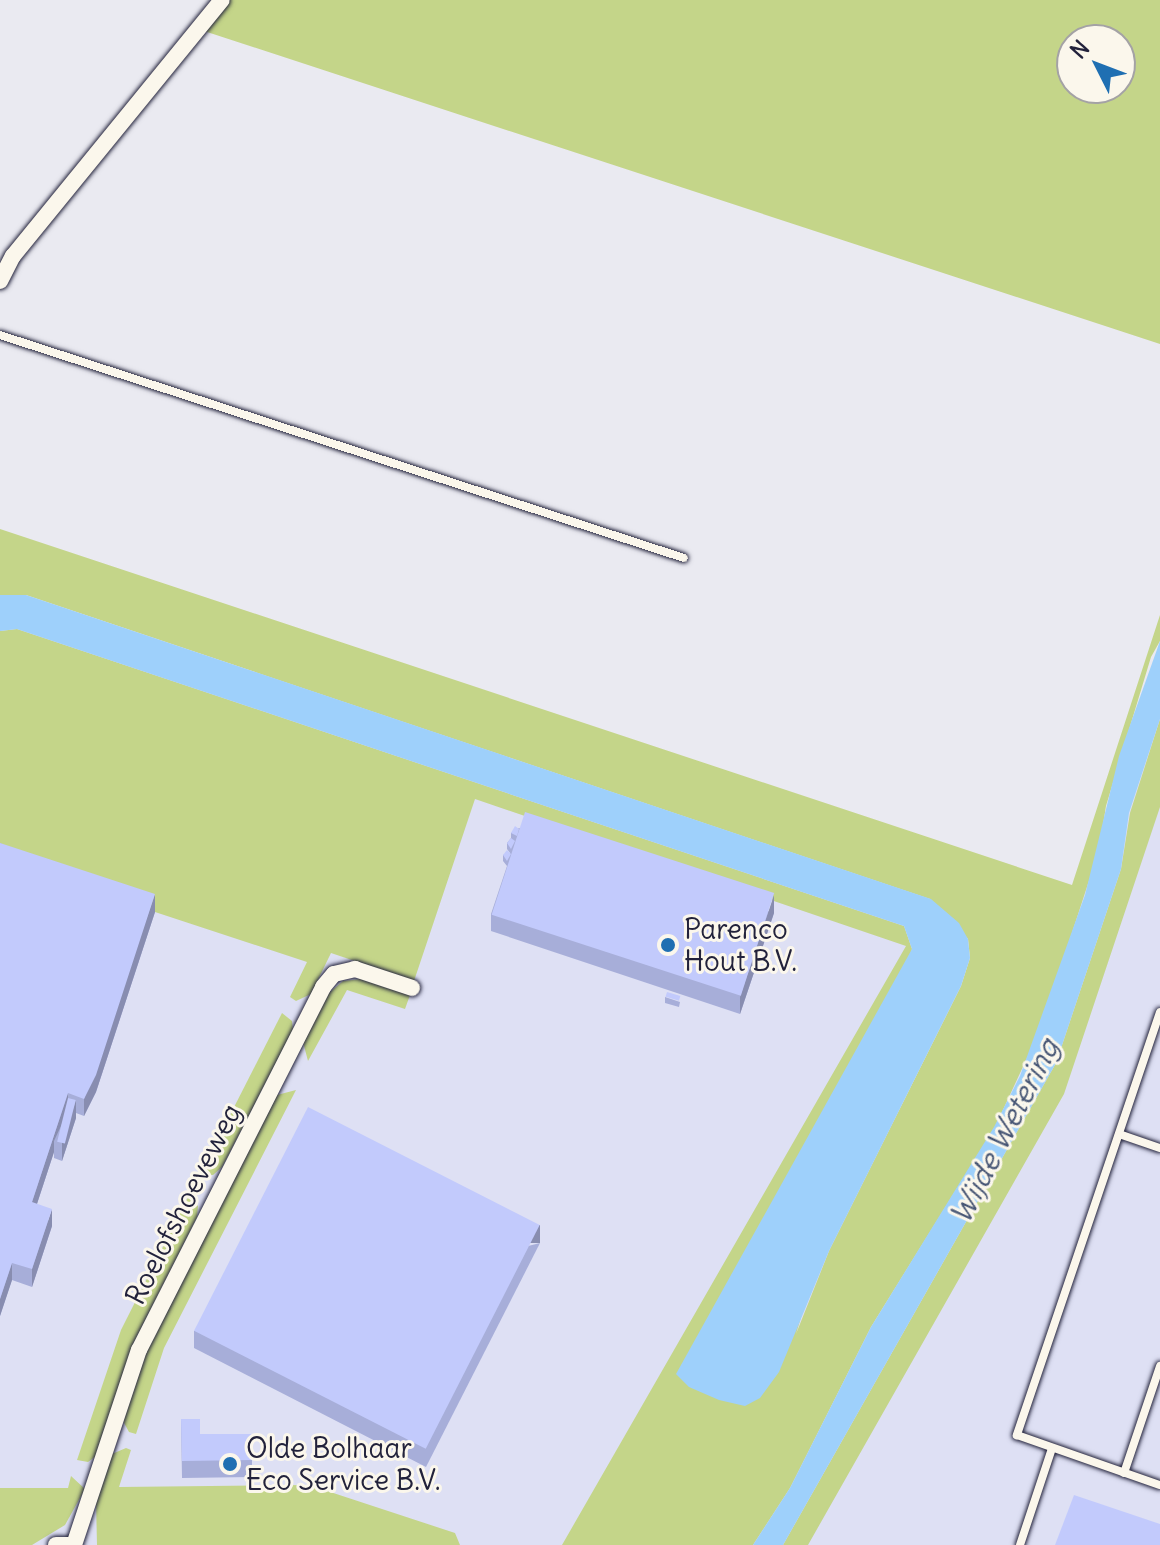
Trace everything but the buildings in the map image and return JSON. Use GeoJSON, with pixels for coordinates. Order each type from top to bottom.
{"type":"FeatureCollection","features":[{"type":"Feature","properties":{"kind":"street"},"geometry":{"type":"LineString","coordinates":[[0,281],[13,256],[222,0]]}},
{"type":"Feature","properties":{"kind":"street","name":"Roelofshoeveweg"},"geometry":{"type":"LineString","coordinates":[[73,1545],[139,1350],[323,987],[334,974],[355,969],[412,988]]}},
{"type":"Feature","properties":{"kind":"street"},"geometry":{"type":"LineString","coordinates":[[56,1545],[73,1545]]}},
{"type":"Feature","properties":{"kind":"lane"},"geometry":{"type":"LineString","coordinates":[[0,335],[684,558]]}},
{"type":"Feature","properties":{"kind":"lane"},"geometry":{"type":"LineString","coordinates":[[1160,1012],[1017,1435],[1160,1485]]}},
{"type":"Feature","properties":{"kind":"lane"},"geometry":{"type":"LineString","coordinates":[[1119,1134],[1160,1148]]}},
{"type":"Feature","properties":{"kind":"lane"},"geometry":{"type":"LineString","coordinates":[[1124,1473],[1160,1366]]}},
{"type":"Feature","properties":{"kind":"lane"},"geometry":{"type":"LineString","coordinates":[[1020,1545],[1052,1448]]}},
{"type":"Feature","properties":{"kind":"shaded area"},"geometry":{"type":"Polygon","coordinates":[[[0,611],[921,910],[869,1373],[1160,683],[1160,1545],[0,1545],[0,611]]]}},
{"type":"Feature","properties":{"kind":"green space"},"geometry":{"type":"Polygon","coordinates":[[[230,0],[1160,0],[1160,344],[204,31],[230,0]]]}},
{"type":"Feature","properties":{"kind":"green space"},"geometry":{"type":"Polygon","coordinates":[[[0,529],[1072,885],[1160,615],[1160,641],[1151,657],[1106,806],[1099,850],[1041,1028],[995,1127],[871,1327],[790,1488],[753,1545],[562,1545],[906,946],[475,799],[414,981],[331,953],[311,994],[296,1001],[290,997],[307,962],[0,861],[0,631],[17,629],[904,926],[912,949],[796,1334],[829,1251],[961,986],[970,958],[968,939],[930,899],[26,595],[0,595],[0,529]]]}},
{"type":"Feature","properties":{"kind":"green space"},"geometry":{"type":"Polygon","coordinates":[[[1160,719],[1160,807],[1064,1094],[808,1545],[783,1545],[1056,1063],[1121,869],[1130,813],[1160,719]]]}},
{"type":"Feature","properties":{"kind":"green space"},"geometry":{"type":"Polygon","coordinates":[[[361,979],[410,995],[405,1009],[347,990],[308,1061],[303,1042],[329,993],[343,981],[361,979]]]}},
{"type":"Feature","properties":{"kind":"green space"},"geometry":{"type":"Polygon","coordinates":[[[282,1013],[292,1021],[293,1030],[222,1167],[213,1175],[200,1174],[282,1013]]]}},
{"type":"Feature","properties":{"kind":"green space"},"geometry":{"type":"Polygon","coordinates":[[[296,1090],[164,1348],[136,1434],[129,1432],[123,1421],[144,1356],[277,1095],[296,1090]]]}},
{"type":"Feature","properties":{"kind":"green space"},"geometry":{"type":"Polygon","coordinates":[[[188,1197],[198,1206],[197,1217],[133,1344],[96,1456],[88,1462],[77,1460],[121,1330],[188,1197]]]}},
{"type":"Feature","properties":{"kind":"green space"},"geometry":{"type":"Polygon","coordinates":[[[126,1448],[131,1450],[119,1487],[309,1485],[455,1533],[460,1545],[97,1545],[96,1501],[112,1454],[126,1448]]]}},
{"type":"Feature","properties":{"kind":"green space"},"geometry":{"type":"Polygon","coordinates":[[[71,1476],[85,1489],[65,1525],[32,1545],[0,1545],[0,1488],[68,1488],[71,1476]]]}},
{"type":"Feature","properties":{"kind":"water"},"geometry":{"type":"Polygon","coordinates":[[[0,595],[26,595],[931,899],[959,923],[968,939],[970,958],[961,986],[829,1251],[779,1372],[760,1398],[745,1406],[719,1400],[689,1387],[676,1374],[912,949],[904,926],[17,629],[0,631],[0,595]]]}},
{"type":"Feature","properties":{"kind":"water","name":"Wijde Wetering"},"geometry":{"type":"Polygon","coordinates":[[[1160,641],[1160,719],[1129,813],[1121,869],[1056,1063],[783,1545],[753,1545],[790,1488],[871,1327],[994,1127],[1020,1076],[1085,895],[1119,756],[1160,641]]]}},
{"type":"Feature","properties":{"kind":"place","name":"Parenco Hout B.V."},"geometry":{"type":"Point","coordinates":[668,945]}},
{"type":"Feature","properties":{"kind":"place","name":"Olde Bolhaar Eco Service B.V."},"geometry":{"type":"Point","coordinates":[230,1464]}}]}
